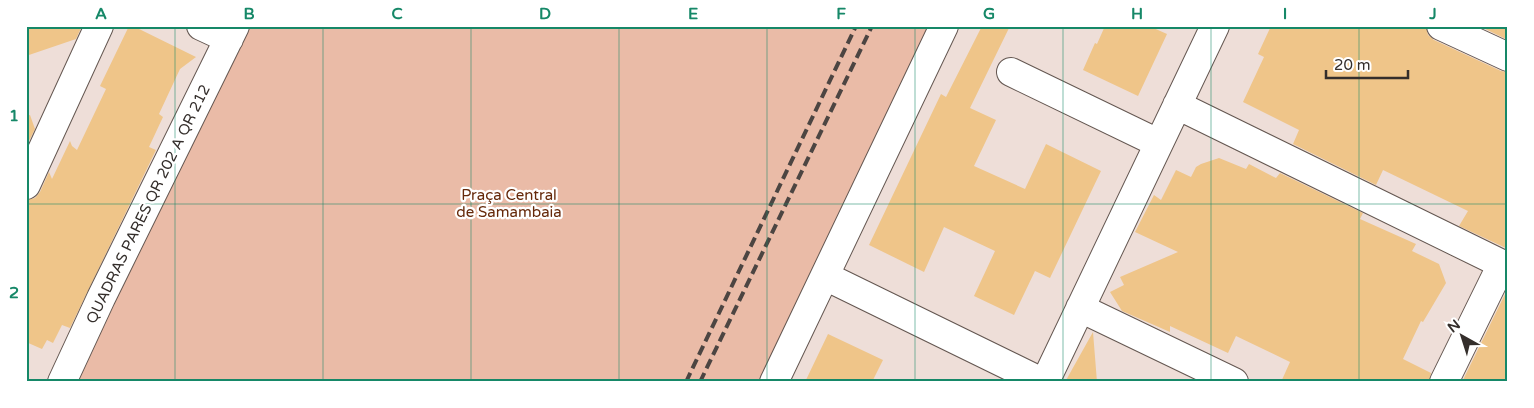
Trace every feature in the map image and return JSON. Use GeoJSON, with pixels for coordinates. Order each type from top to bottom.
{"type":"FeatureCollection","features":[{"type":"Feature","properties":{"kind":"street"},"geometry":{"type":"LineString","coordinates":[[26,186],[99,26]]}},
{"type":"Feature","properties":{"kind":"street"},"geometry":{"type":"LineString","coordinates":[[201,26],[232,32]]}},
{"type":"Feature","properties":{"kind":"street"},"geometry":{"type":"LineString","coordinates":[[774,382],[944,26]]}},
{"type":"Feature","properties":{"kind":"street"},"geometry":{"type":"LineString","coordinates":[[825,276],[1044,382],[1215,26]]}},
{"type":"Feature","properties":{"kind":"street"},"geometry":{"type":"LineString","coordinates":[[1441,26],[1508,57]]}},
{"type":"Feature","properties":{"kind":"street","name":"QUADRAS PARES QR 202 A QR 212"},"geometry":{"type":"LineString","coordinates":[[62,382],[101,298],[232,32]]}},
{"type":"Feature","properties":{"kind":"street"},"geometry":{"type":"LineString","coordinates":[[1011,72],[1158,143]]}},
{"type":"Feature","properties":{"kind":"street"},"geometry":{"type":"LineString","coordinates":[[1178,105],[1505,265],[1444,382]]}},
{"type":"Feature","properties":{"kind":"street"},"geometry":{"type":"LineString","coordinates":[[1080,308],[1234,382]]}},
{"type":"Feature","properties":{"kind":"green space","name":"Praça Central de Samambaia"},"geometry":{"type":"Polygon","coordinates":[[[245,26],[944,26],[775,382],[74,382],[245,26]]]}},
{"type":"Feature","properties":{"kind":"building"},"geometry":{"type":"Polygon","coordinates":[[[26,26],[82,26],[76,39],[26,56],[26,26]]]}},
{"type":"Feature","properties":{"kind":"building"},"geometry":{"type":"Polygon","coordinates":[[[129,26],[133,26],[196,57],[180,69],[159,114],[163,117],[149,147],[156,150],[70,328],[62,325],[53,343],[47,340],[42,349],[26,342],[26,200],[35,198],[40,192],[49,172],[52,179],[70,141],[77,150],[106,89],[100,86],[129,26]]]}},
{"type":"Feature","properties":{"kind":"building"},"geometry":{"type":"Polygon","coordinates":[[[982,26],[1010,26],[970,108],[996,120],[974,166],[1025,189],[1046,144],[1101,171],[1050,278],[1035,271],[1014,315],[974,296],[995,251],[944,227],[924,272],[869,245],[941,94],[946,97],[982,26]]]}},
{"type":"Feature","properties":{"kind":"building"},"geometry":{"type":"Polygon","coordinates":[[[1105,26],[1149,26],[1167,34],[1138,96],[1083,70],[1105,26]]]}},
{"type":"Feature","properties":{"kind":"building"},"geometry":{"type":"Polygon","coordinates":[[[1271,26],[1426,26],[1428,35],[1434,40],[1501,71],[1508,72],[1508,249],[1459,226],[1468,211],[1383,170],[1376,185],[1293,144],[1299,130],[1243,102],[1264,57],[1258,54],[1271,26]]]}},
{"type":"Feature","properties":{"kind":"building"},"geometry":{"type":"Polygon","coordinates":[[[1479,26],[1508,26],[1508,40],[1479,26]]]}},
{"type":"Feature","properties":{"kind":"building"},"geometry":{"type":"Polygon","coordinates":[[[30,115],[35,129],[26,147],[26,116],[30,115]]]}},
{"type":"Feature","properties":{"kind":"building"},"geometry":{"type":"Polygon","coordinates":[[[1219,158],[1246,169],[1249,164],[1276,178],[1280,173],[1363,213],[1360,219],[1416,244],[1412,251],[1439,264],[1446,283],[1423,322],[1421,321],[1403,359],[1431,373],[1429,382],[1281,382],[1290,362],[1236,336],[1228,353],[1170,326],[1170,332],[1122,311],[1110,292],[1124,285],[1120,277],[1178,252],[1135,232],[1154,195],[1161,200],[1176,170],[1191,177],[1196,167],[1219,158]]]}},
{"type":"Feature","properties":{"kind":"building"},"geometry":{"type":"Polygon","coordinates":[[[1508,288],[1508,382],[1462,382],[1508,288]]]}},
{"type":"Feature","properties":{"kind":"building"},"geometry":{"type":"Polygon","coordinates":[[[1093,332],[1097,382],[1065,382],[1093,332]]]}},
{"type":"Feature","properties":{"kind":"building"},"geometry":{"type":"Polygon","coordinates":[[[828,334],[883,360],[872,382],[805,382],[828,334]]]}},
{"type":"Feature","properties":{"kind":"railway"},"geometry":{"type":"LineString","coordinates":[[686,382],[856,26]]}},
{"type":"Feature","properties":{"kind":"railway"},"geometry":{"type":"LineString","coordinates":[[700,382],[872,26]]}}]}
